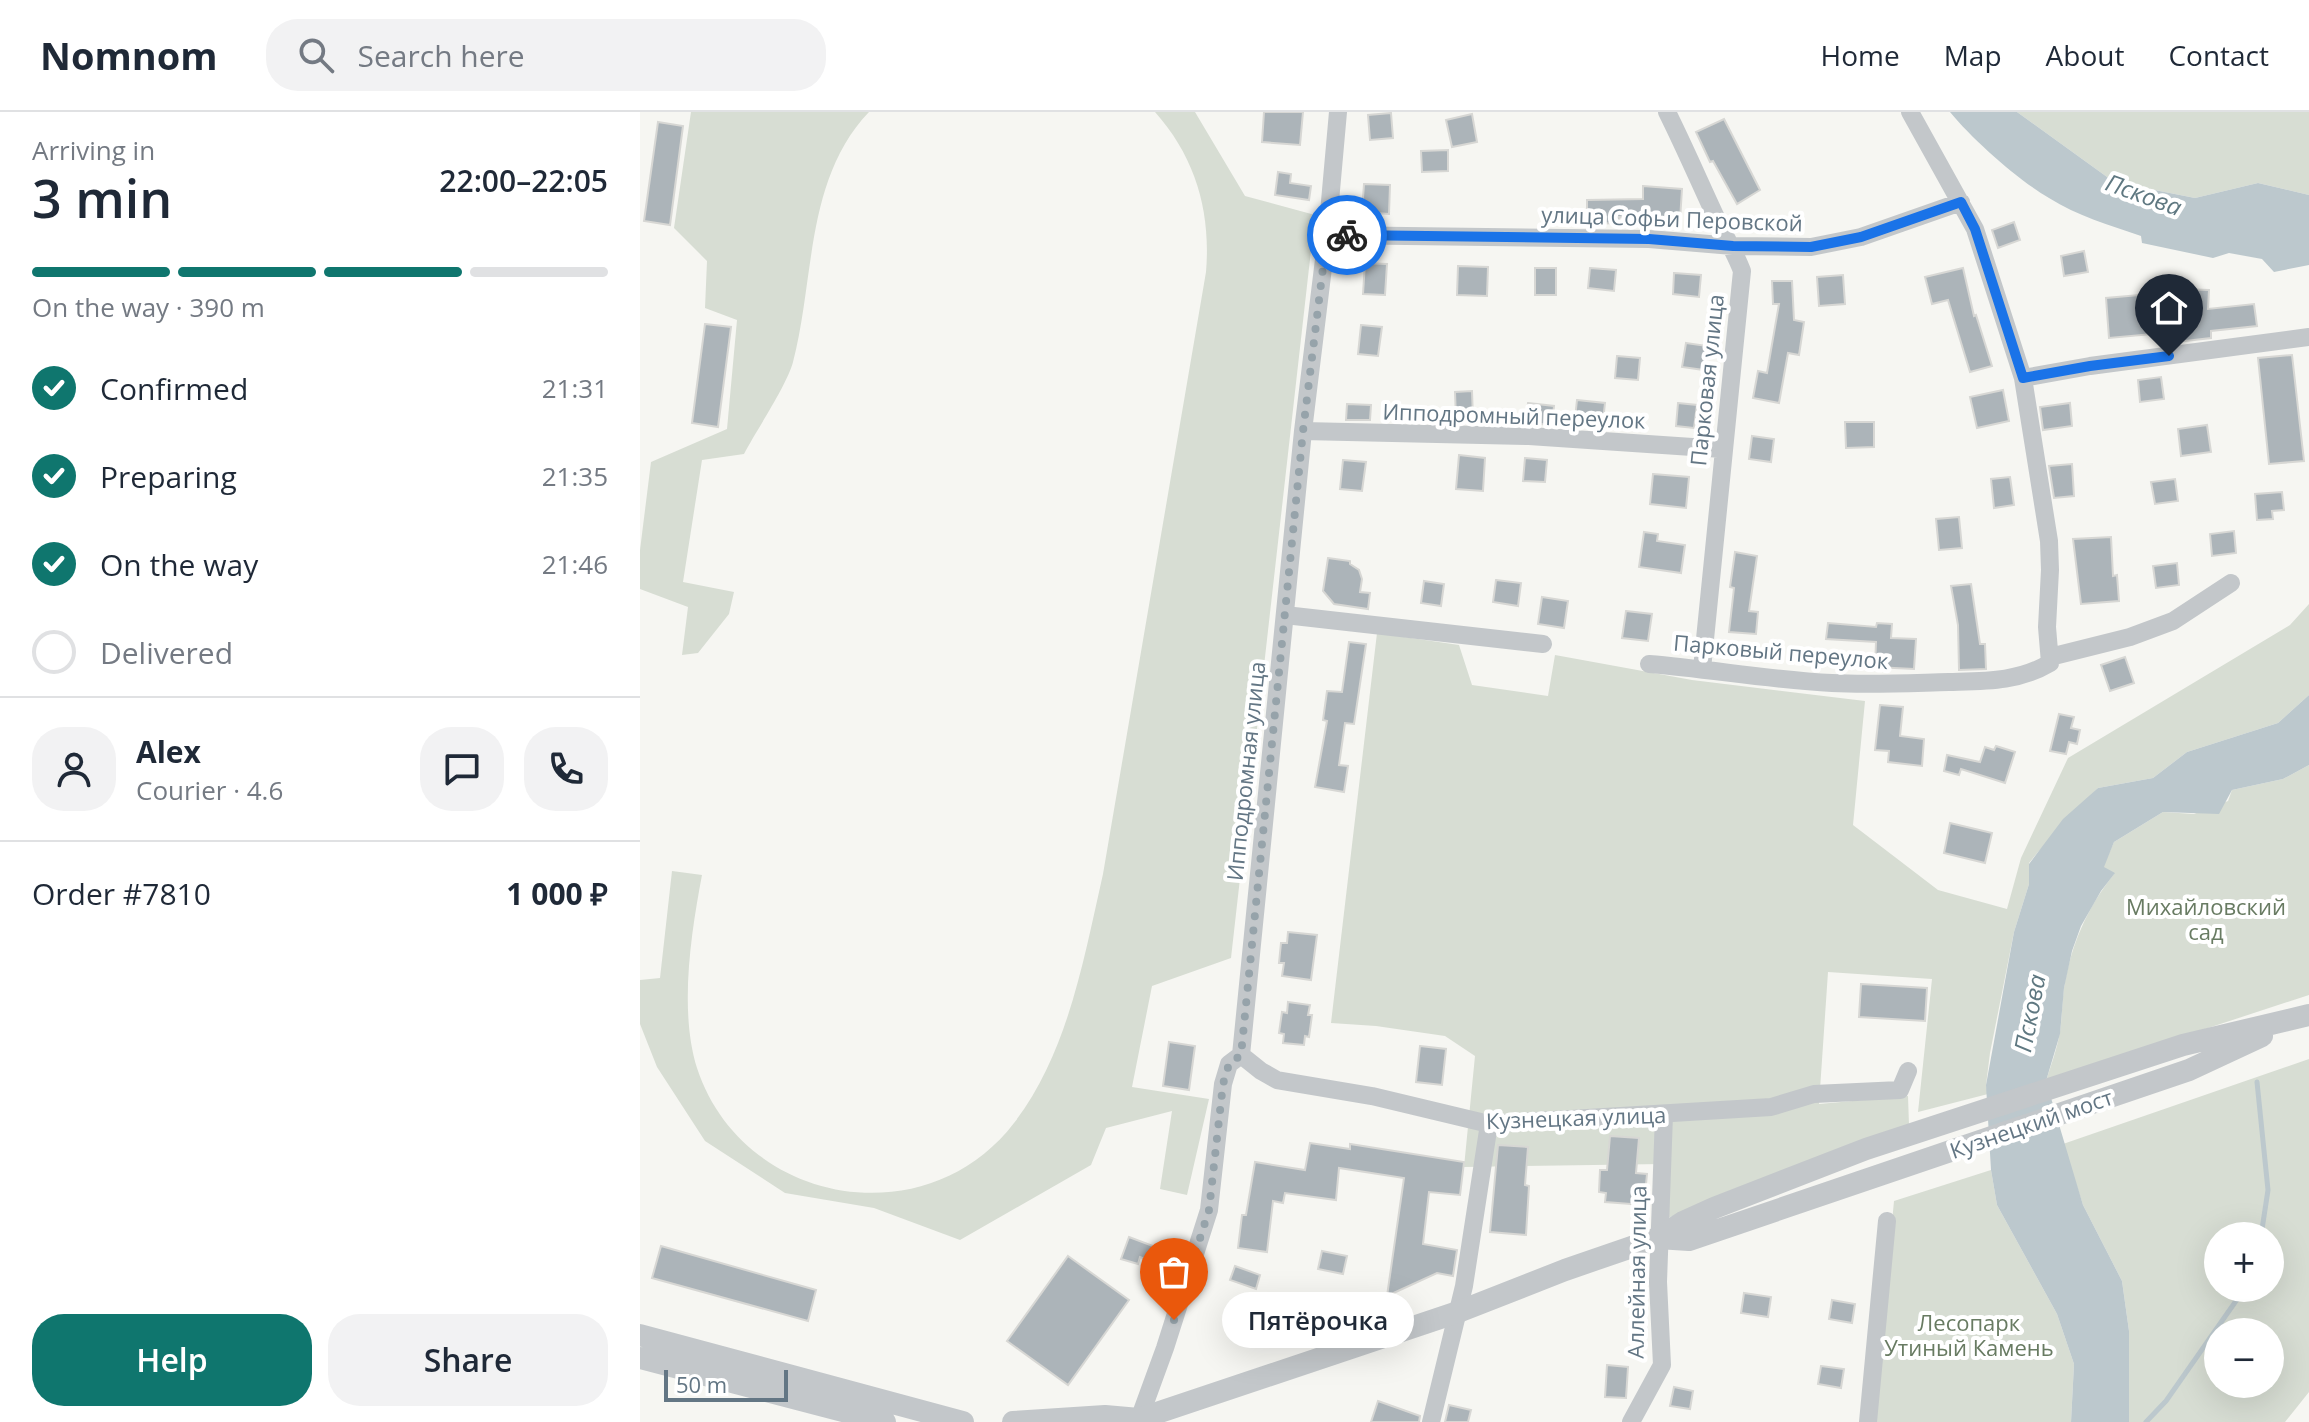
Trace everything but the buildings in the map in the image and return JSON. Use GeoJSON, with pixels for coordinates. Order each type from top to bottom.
{"type":"FeatureCollection","features":[{"type":"Feature","properties":{"kind":"street","name":"Ипподромная улица"},"geometry":{"type":"LineString","coordinates":[[1132,1420],[1165,1348],[1209,1210],[1223,1084],[1229,1064],[1241,1055],[1338,112]]}},
{"type":"Feature","properties":{"kind":"street","name":"Парковая улица"},"geometry":{"type":"LineString","coordinates":[[1667,112],[1721,228],[1733,246],[1742,271],[1702,669]]}},
{"type":"Feature","properties":{"kind":"street"},"geometry":{"type":"LineString","coordinates":[[1910,112],[1975,229],[2023,378],[2049,541],[2047,627],[2050,660]]}},
{"type":"Feature","properties":{"kind":"street","name":"улица Софьи Перовской"},"geometry":{"type":"LineString","coordinates":[[1327,235],[1649,239],[1733,246],[1811,247],[1861,237],[1961,202]]}},
{"type":"Feature","properties":{"kind":"street"},"geometry":{"type":"LineString","coordinates":[[2023,378],[2309,337]]}},
{"type":"Feature","properties":{"kind":"street","name":"Ипподромный переулок"},"geometry":{"type":"LineString","coordinates":[[1303,431],[1529,436],[1722,449]]}},
{"type":"Feature","properties":{"kind":"street","name":"Парковый переулок"},"geometry":{"type":"LineString","coordinates":[[1649,664],[1831,683],[1987,682],[2036,672],[2050,660],[2173,621],[2231,583]]}},
{"type":"Feature","properties":{"kind":"street"},"geometry":{"type":"LineString","coordinates":[[1285,615],[1543,644]]}},
{"type":"Feature","properties":{"kind":"street","name":"Кузнецкий мост"},"geometry":{"type":"LineString","coordinates":[[1658,1238],[1714,1208],[1866,1149],[2183,1045],[2306,1016]]}},
{"type":"Feature","properties":{"kind":"street","name":"Кузнецкий мост"},"geometry":{"type":"LineString","coordinates":[[1658,1238],[1689,1240],[2189,1070],[2306,1016]]}},
{"type":"Feature","properties":{"kind":"street","name":"Кузнецкая улица"},"geometry":{"type":"LineString","coordinates":[[1241,1055],[1277,1080],[1372,1096],[1489,1124],[1771,1107],[1814,1094],[1900,1090],[1908,1071]]}},
{"type":"Feature","properties":{"kind":"street","name":"Аллейная улица"},"geometry":{"type":"LineString","coordinates":[[1633,1421],[1662,1365],[1658,1238],[1664,1115]]}},
{"type":"Feature","properties":{"kind":"street"},"geometry":{"type":"LineString","coordinates":[[1431,1422],[1458,1312],[1489,1124]]}},
{"type":"Feature","properties":{"kind":"street"},"geometry":{"type":"LineString","coordinates":[[1868,1422],[1887,1221]]}},
{"type":"Feature","properties":{"kind":"street"},"geometry":{"type":"LineString","coordinates":[[1013,1422],[1105,1416],[1132,1420],[1458,1312],[1658,1238]]}},
{"type":"Feature","properties":{"kind":"street"},"geometry":{"type":"LineString","coordinates":[[640,1335],[963,1422]]}},
{"type":"Feature","properties":{"kind":"street"},"geometry":{"type":"LineString","coordinates":[[640,1358],[885,1422]]}},
{"type":"Feature","properties":{"kind":"green space"},"geometry":{"type":"Polygon","coordinates":[[[691,112],[869,112],[848,139],[833,168],[823,198],[800,330],[793,362],[784,383],[744,454],[702,460],[683,582],[734,592],[729,614],[698,653],[682,655],[688,607],[640,589],[640,550],[651,462],[727,429],[737,320],[705,308],[707,261],[674,228],[691,112]]]}},
{"type":"Feature","properties":{"kind":"green space"},"geometry":{"type":"Polygon","coordinates":[[[1155,112],[1195,112],[1245,196],[1315,215],[1231,958],[1152,986],[1132,1087],[1209,1099],[1187,1195],[1160,1189],[1172,1111],[1106,1128],[1091,1165],[960,1240],[874,1208],[785,1193],[705,1141],[657,1067],[640,1024],[640,980],[660,978],[672,871],[702,875],[691,947],[688,997],[697,1068],[720,1114],[753,1151],[794,1176],[839,1190],[887,1192],[934,1182],[977,1159],[1014,1123],[1033,1096],[1072,1004],[1103,874],[1206,272],[1206,228],[1198,187],[1181,148],[1155,112]]]}},
{"type":"Feature","properties":{"kind":"green space"},"geometry":{"type":"Polygon","coordinates":[[[2017,112],[2309,112],[2309,195],[2258,183],[2195,198],[2114,182],[2017,112]]]}},
{"type":"Feature","properties":{"kind":"green space"},"geometry":{"type":"Polygon","coordinates":[[[2309,604],[2309,695],[2278,723],[2187,752],[2153,778],[2098,788],[2029,863],[2029,884],[2014,932],[1990,1053],[1986,1085],[1988,1094],[1918,1112],[1932,979],[1828,972],[1819,1104],[1908,1096],[1909,1125],[1665,1219],[1663,1164],[1464,1167],[1475,1056],[1445,1036],[1331,1023],[1377,633],[1459,645],[1472,685],[1548,696],[1555,655],[1692,680],[1865,701],[1853,825],[1938,890],[2007,909],[2021,858],[2068,758],[2290,625],[2309,604]]]}},
{"type":"Feature","properties":{"kind":"green space","name":"Михайловский сад"},"geometry":{"type":"Polygon","coordinates":[[[2309,765],[2309,995],[2046,1081],[2059,1038],[2071,957],[2088,914],[2114,874],[2103,867],[2114,842],[2163,812],[2194,814],[2228,801],[2232,790],[2283,779],[2309,765]]]}},
{"type":"Feature","properties":{"kind":"green space"},"geometry":{"type":"Polygon","coordinates":[[[2309,1059],[2309,1392],[2285,1422],[2129,1422],[2129,1331],[2122,1281],[2083,1205],[2063,1144],[2309,1059]]]}},
{"type":"Feature","properties":{"kind":"green space","name":"Лесопарк Утиный Камень"},"geometry":{"type":"Polygon","coordinates":[[[1991,1170],[1997,1205],[2057,1314],[2074,1364],[2071,1422],[1873,1422],[1894,1201],[1991,1170]]]}},
{"type":"Feature","properties":{"kind":"water","name":"Пскова"},"geometry":{"type":"Polygon","coordinates":[[[1950,112],[2017,112],[2114,182],[2195,198],[2258,183],[2309,195],[2309,265],[2274,272],[2262,259],[2229,253],[2213,258],[2142,243],[2141,236],[2082,215],[2037,190],[1996,159],[1950,112]]]}},
{"type":"Feature","properties":{"kind":"water","name":"Пскова"},"geometry":{"type":"Polygon","coordinates":[[[2309,695],[2309,765],[2283,779],[2232,790],[2219,814],[2163,812],[2114,842],[2104,867],[2115,873],[2081,926],[2072,951],[2064,988],[2060,1034],[2046,1081],[2083,1205],[2122,1281],[2129,1331],[2129,1422],[2071,1422],[2074,1364],[2057,1314],[1997,1205],[1991,1170],[1986,1085],[2014,932],[2029,884],[2029,864],[2063,819],[2098,788],[2153,778],[2187,752],[2278,723],[2309,695]]]}},
{"type":"Feature","properties":{"kind":"waterway"},"geometry":{"type":"LineString","coordinates":[[2257,1082],[2268,1190],[2263,1222]]}},
{"type":"Feature","properties":{"kind":"waterway"},"geometry":{"type":"LineString","coordinates":[[2146,1422],[2166,1401],[2235,1302]]}},
{"type":"Feature","properties":{"kind":"way so far"},"geometry":{"type":"LineString","coordinates":[[1174,1320],[1209,1210],[1223,1084],[1229,1064],[1241,1055],[1303,431],[1327,235],[1347,235]]}},
{"type":"Feature","properties":{"kind":"place","name":"Пятёрочка"},"geometry":{"type":"Point","coordinates":[1174,1320]}},
{"type":"Feature","properties":{"kind":"route"},"geometry":{"type":"LineString","coordinates":[[1347,235],[1649,239],[1733,246],[1811,247],[1861,237],[1961,202],[1975,229],[2023,378],[2169,356]]}}]}
